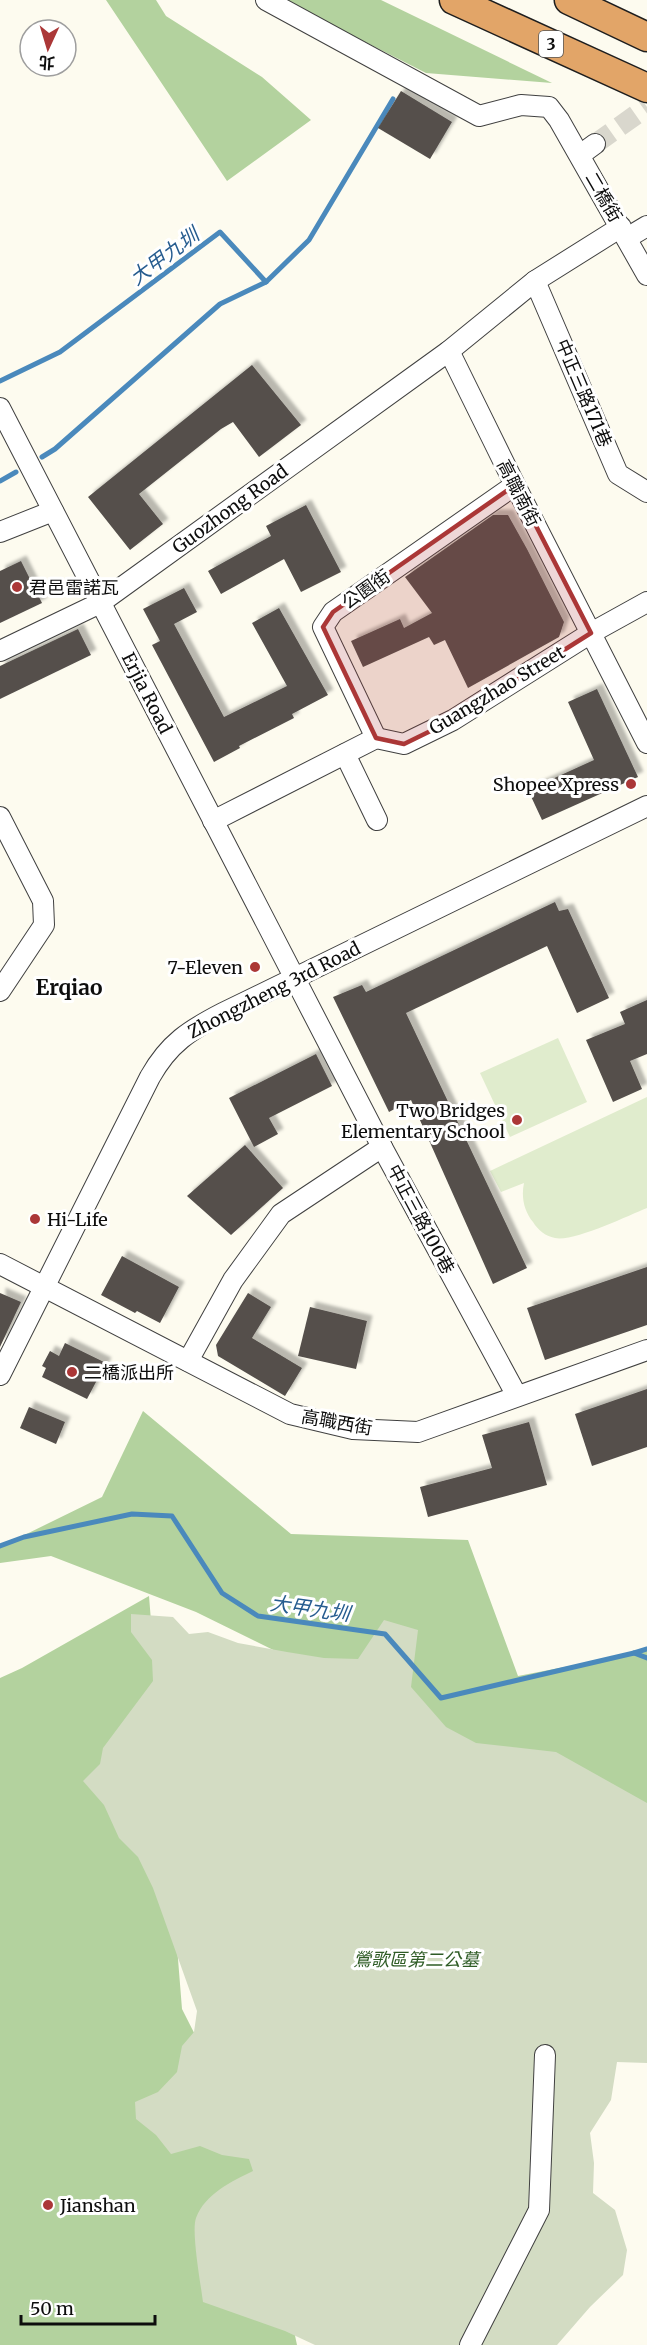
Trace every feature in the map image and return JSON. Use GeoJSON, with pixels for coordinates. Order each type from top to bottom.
{"type":"FeatureCollection","features":[{"type":"Feature","properties":{"kind":"highway","name":"3"},"geometry":{"type":"LineString","coordinates":[[454,0],[647,88]]}},
{"type":"Feature","properties":{"kind":"highway"},"geometry":{"type":"LineString","coordinates":[[569,0],[647,37]]}},
{"type":"Feature","properties":{"kind":"street","name":"二橋街"},"geometry":{"type":"LineString","coordinates":[[266,0],[479,116],[521,105],[549,107],[559,120],[647,275]]}},
{"type":"Feature","properties":{"kind":"street"},"geometry":{"type":"LineString","coordinates":[[579,155],[596,144]]}},
{"type":"Feature","properties":{"kind":"street"},"geometry":{"type":"LineString","coordinates":[[449,351],[535,281],[570,259],[624,232],[647,226]]}},
{"type":"Feature","properties":{"kind":"street","name":"中正三路171巷"},"geometry":{"type":"LineString","coordinates":[[535,281],[618,474],[647,492]]}},
{"type":"Feature","properties":{"kind":"street","name":"高職南街"},"geometry":{"type":"LineString","coordinates":[[449,351],[647,743]]}},
{"type":"Feature","properties":{"kind":"street","name":"Guozhong Road"},"geometry":{"type":"LineString","coordinates":[[0,651],[100,603],[449,351]]}},
{"type":"Feature","properties":{"kind":"street","name":"Erjia Road"},"geometry":{"type":"LineString","coordinates":[[0,408],[294,977]]}},
{"type":"Feature","properties":{"kind":"street","name":"公園街"},"geometry":{"type":"LineString","coordinates":[[376,738],[323,627],[333,612],[515,485]]}},
{"type":"Feature","properties":{"kind":"street"},"geometry":{"type":"LineString","coordinates":[[0,532],[53,511]]}},
{"type":"Feature","properties":{"kind":"street","name":"Guangzhao Street"},"geometry":{"type":"LineString","coordinates":[[376,738],[404,744],[453,720],[591,633],[647,602]]}},
{"type":"Feature","properties":{"kind":"street"},"geometry":{"type":"LineString","coordinates":[[213,821],[376,738]]}},
{"type":"Feature","properties":{"kind":"street"},"geometry":{"type":"LineString","coordinates":[[345,754],[377,820]]}},
{"type":"Feature","properties":{"kind":"street","name":"Zhongzheng 3rd Road"},"geometry":{"type":"LineString","coordinates":[[0,1375],[159,1061],[175,1043],[194,1028],[294,977],[647,806]]}},
{"type":"Feature","properties":{"kind":"street"},"geometry":{"type":"LineString","coordinates":[[0,817],[43,901],[44,925],[0,991]]}},
{"type":"Feature","properties":{"kind":"street","name":"中正三路100巷"},"geometry":{"type":"LineString","coordinates":[[294,977],[382,1147],[517,1396]]}},
{"type":"Feature","properties":{"kind":"street"},"geometry":{"type":"LineString","coordinates":[[188,1361],[233,1280],[281,1214],[382,1147]]}},
{"type":"Feature","properties":{"kind":"street"},"geometry":{"type":"LineString","coordinates":[[0,1248],[44,1287]]}},
{"type":"Feature","properties":{"kind":"street"},"geometry":{"type":"LineString","coordinates":[[0,1264],[44,1287]]}},
{"type":"Feature","properties":{"kind":"street","name":"高職西街"},"geometry":{"type":"LineString","coordinates":[[44,1287],[290,1414],[353,1429],[418,1432],[647,1350]]}},
{"type":"Feature","properties":{"kind":"street"},"geometry":{"type":"LineString","coordinates":[[470,2345],[539,2210],[546,2055]]}},
{"type":"Feature","properties":{"kind":"highlighted area"},"geometry":{"type":"Polygon","coordinates":[[[515,485],[591,633],[453,720],[404,744],[376,738],[323,627],[333,612],[515,485]]]}},
{"type":"Feature","properties":{"kind":"green space"},"geometry":{"type":"Polygon","coordinates":[[[106,0],[156,0],[166,16],[262,77],[311,120],[227,181],[106,0]]]}},
{"type":"Feature","properties":{"kind":"green space"},"geometry":{"type":"Polygon","coordinates":[[[283,0],[381,0],[552,83],[426,73],[283,0]]]}},
{"type":"Feature","properties":{"kind":"green space"},"geometry":{"type":"Polygon","coordinates":[[[558,1038],[587,1102],[510,1137],[480,1073],[558,1038]]]}},
{"type":"Feature","properties":{"kind":"green space"},"geometry":{"type":"Polygon","coordinates":[[[647,1097],[647,1208],[575,1236],[555,1238],[537,1228],[527,1213],[524,1204],[524,1183],[501,1192],[490,1171],[647,1097]]]}},
{"type":"Feature","properties":{"kind":"green space"},"geometry":{"type":"Polygon","coordinates":[[[143,1411],[291,1534],[468,1540],[518,1676],[647,1651],[647,1862],[405,1715],[196,1612],[51,1556],[0,1563],[0,1547],[102,1497],[143,1411]]]}},
{"type":"Feature","properties":{"kind":"green space"},"geometry":{"type":"Polygon","coordinates":[[[149,1596],[182,2009],[258,2159],[297,2345],[0,2345],[0,1678],[22,1668],[149,1596]]]}},
{"type":"Feature","properties":{"kind":"green space","name":"鶯歌區第二公墓"},"geometry":{"type":"Polygon","coordinates":[[[131,1614],[173,1617],[189,1634],[208,1632],[238,1643],[324,1658],[358,1659],[384,1620],[418,1630],[411,1687],[446,1727],[476,1743],[556,1752],[647,1803],[647,2063],[617,2062],[611,2100],[590,2133],[594,2163],[593,2193],[615,2210],[627,2250],[623,2275],[590,2307],[557,2345],[315,2345],[285,2331],[203,2302],[195,2246],[196,2218],[212,2195],[253,2171],[249,2159],[222,2155],[200,2146],[171,2154],[156,2135],[136,2119],[135,2102],[158,2092],[177,2072],[182,2046],[194,2032],[197,2011],[153,1888],[138,1857],[119,1838],[104,1805],[83,1781],[100,1764],[103,1748],[153,1681],[152,1660],[131,1632],[131,1614]]]}},
{"type":"Feature","properties":{"kind":"building"},"geometry":{"type":"Polygon","coordinates":[[[401,91],[452,122],[430,159],[378,128],[401,91]]]}},
{"type":"Feature","properties":{"kind":"building"},"geometry":{"type":"Polygon","coordinates":[[[252,365],[301,425],[259,457],[233,422],[221,429],[139,494],[163,524],[130,550],[88,497],[252,365]]]}},
{"type":"Feature","properties":{"kind":"building"},"geometry":{"type":"Polygon","coordinates":[[[306,505],[341,572],[301,592],[284,559],[221,594],[208,571],[271,536],[266,526],[306,505]]]}},
{"type":"Feature","properties":{"kind":"building"},"geometry":{"type":"Polygon","coordinates":[[[493,515],[508,515],[527,549],[564,622],[559,637],[468,688],[445,640],[434,645],[429,637],[363,667],[351,641],[400,619],[404,628],[432,613],[405,577],[493,515]]]}},
{"type":"Feature","properties":{"kind":"building","name":"君邑雷諾瓦"},"geometry":{"type":"Polygon","coordinates":[[[21,561],[42,603],[0,623],[0,571],[21,561]]]}},
{"type":"Feature","properties":{"kind":"building"},"geometry":{"type":"Polygon","coordinates":[[[184,588],[197,612],[174,624],[224,717],[287,686],[252,623],[279,608],[328,695],[292,714],[294,718],[239,746],[240,748],[214,762],[152,645],[160,641],[143,609],[184,588]]]}},
{"type":"Feature","properties":{"kind":"building"},"geometry":{"type":"Polygon","coordinates":[[[78,629],[91,655],[0,699],[0,666],[78,629]]]}},
{"type":"Feature","properties":{"kind":"building"},"geometry":{"type":"Polygon","coordinates":[[[597,689],[638,777],[542,820],[528,790],[594,760],[568,702],[597,689]]]}},
{"type":"Feature","properties":{"kind":"building"},"geometry":{"type":"Polygon","coordinates":[[[555,902],[559,911],[568,909],[609,998],[577,1013],[547,946],[406,1013],[527,1268],[493,1284],[411,1100],[389,1112],[333,997],[362,985],[366,992],[555,902]]]}},
{"type":"Feature","properties":{"kind":"building"},"geometry":{"type":"Polygon","coordinates":[[[647,1000],[647,1054],[630,1061],[642,1089],[613,1102],[586,1040],[625,1024],[620,1012],[647,1000]]]}},
{"type":"Feature","properties":{"kind":"building"},"geometry":{"type":"Polygon","coordinates":[[[316,1054],[332,1086],[269,1118],[278,1134],[254,1147],[229,1098],[316,1054]]]}},
{"type":"Feature","properties":{"kind":"building"},"geometry":{"type":"Polygon","coordinates":[[[245,1145],[283,1188],[231,1235],[187,1196],[245,1145]]]}},
{"type":"Feature","properties":{"kind":"building"},"geometry":{"type":"Polygon","coordinates":[[[122,1256],[179,1287],[160,1323],[101,1295],[122,1256]]]}},
{"type":"Feature","properties":{"kind":"building"},"geometry":{"type":"Polygon","coordinates":[[[647,1267],[647,1325],[545,1360],[527,1308],[647,1267]]]}},
{"type":"Feature","properties":{"kind":"building"},"geometry":{"type":"Polygon","coordinates":[[[0,1293],[21,1302],[0,1347],[0,1293]]]}},
{"type":"Feature","properties":{"kind":"building"},"geometry":{"type":"Polygon","coordinates":[[[248,1293],[271,1307],[252,1338],[302,1368],[285,1396],[218,1356],[216,1345],[248,1293]]]}},
{"type":"Feature","properties":{"kind":"building"},"geometry":{"type":"Polygon","coordinates":[[[310,1307],[367,1321],[356,1369],[298,1356],[310,1307]]]}},
{"type":"Feature","properties":{"kind":"building","name":"二橋派出所"},"geometry":{"type":"Polygon","coordinates":[[[65,1343],[106,1363],[87,1399],[42,1377],[46,1368],[42,1366],[50,1351],[59,1356],[65,1343]]]}},
{"type":"Feature","properties":{"kind":"building"},"geometry":{"type":"Polygon","coordinates":[[[647,1389],[647,1447],[592,1466],[575,1414],[647,1389]]]}},
{"type":"Feature","properties":{"kind":"building"},"geometry":{"type":"Polygon","coordinates":[[[29,1407],[65,1422],[56,1444],[20,1428],[29,1407]]]}},
{"type":"Feature","properties":{"kind":"building"},"geometry":{"type":"Polygon","coordinates":[[[529,1422],[547,1485],[428,1517],[420,1487],[492,1468],[482,1435],[529,1422]]]}},
{"type":"Feature","properties":{"kind":"waterway","name":"大甲九圳"},"geometry":{"type":"LineString","coordinates":[[0,381],[60,352],[220,232],[266,282],[309,240],[393,99]]}},
{"type":"Feature","properties":{"kind":"waterway"},"geometry":{"type":"LineString","coordinates":[[42,457],[55,449],[220,304],[266,282]]}},
{"type":"Feature","properties":{"kind":"waterway"},"geometry":{"type":"LineString","coordinates":[[0,481],[16,472]]}},
{"type":"Feature","properties":{"kind":"waterway","name":"大甲九圳"},"geometry":{"type":"LineString","coordinates":[[0,1546],[24,1537],[132,1514],[172,1516],[222,1593],[258,1616],[385,1634],[441,1698],[634,1653],[647,1658]]}},
{"type":"Feature","properties":{"kind":"waterway","name":"大甲九圳"},"geometry":{"type":"LineString","coordinates":[[634,1653],[647,1649]]}},
{"type":"Feature","properties":{"kind":"tunnel"},"geometry":{"type":"LineString","coordinates":[[595,144],[647,107]]}},
{"type":"Feature","properties":{"kind":"place","name":"君邑雷諾瓦"},"geometry":{"type":"Point","coordinates":[17,587]}},
{"type":"Feature","properties":{"kind":"place","name":"Shopee Xpress"},"geometry":{"type":"Point","coordinates":[631,784]}},
{"type":"Feature","properties":{"kind":"place","name":"7-Eleven"},"geometry":{"type":"Point","coordinates":[255,967]}},
{"type":"Feature","properties":{"kind":"place","name":"Two Bridges Elementary School"},"geometry":{"type":"Point","coordinates":[517,1120]}},
{"type":"Feature","properties":{"kind":"place","name":"Hi-Life"},"geometry":{"type":"Point","coordinates":[35,1219]}},
{"type":"Feature","properties":{"kind":"place","name":"二橋派出所"},"geometry":{"type":"Point","coordinates":[72,1372]}},
{"type":"Feature","properties":{"kind":"place","name":"Jianshan"},"geometry":{"type":"Point","coordinates":[48,2205]}},
{"type":"Feature","properties":{"kind":"district","name":"Erqiao"},"geometry":{"type":"Point","coordinates":[69,987]}}]}
